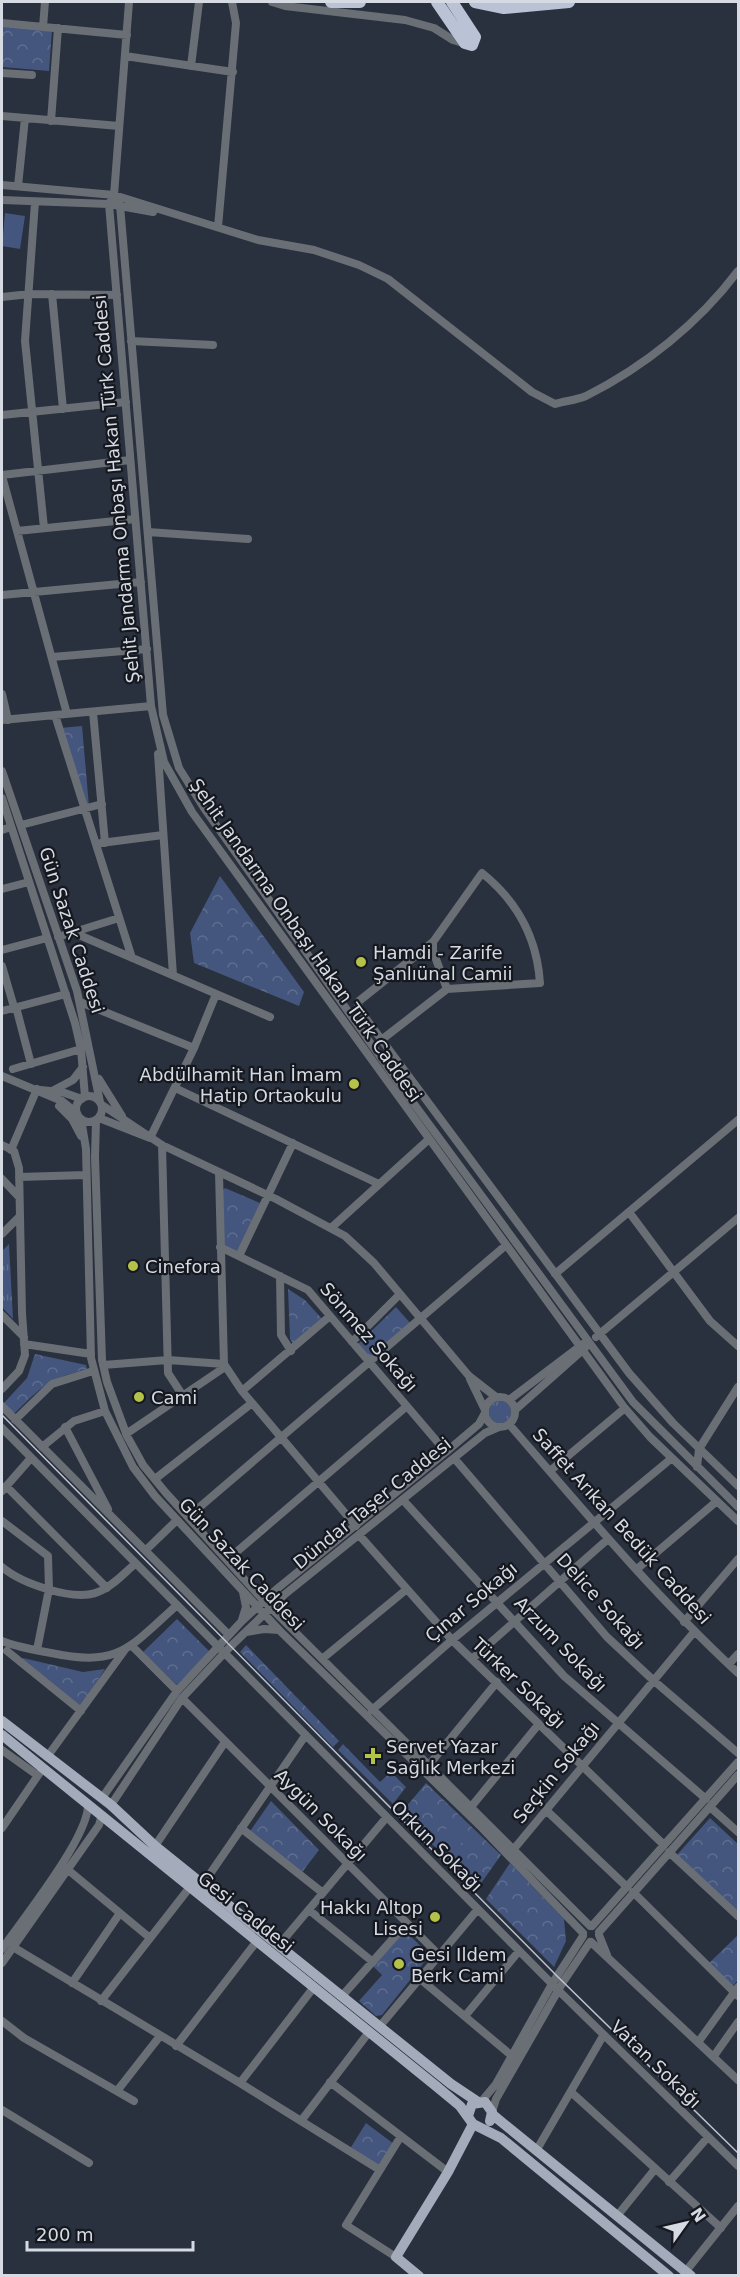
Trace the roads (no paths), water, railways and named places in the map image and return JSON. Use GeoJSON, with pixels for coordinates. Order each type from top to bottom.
{"type":"FeatureCollection","features":[{"type":"Feature","properties":{"kind":"highway"},"geometry":{"type":"LineString","coordinates":[[331,2],[360,2]]}},
{"type":"Feature","properties":{"kind":"highway"},"geometry":{"type":"LineString","coordinates":[[438,2],[466,44],[474,44],[475,37],[452,2]]}},
{"type":"Feature","properties":{"kind":"highway"},"geometry":{"type":"LineString","coordinates":[[475,2],[504,8],[569,2]]}},
{"type":"Feature","properties":{"kind":"main road","name":"Gesi Caddesi"},"geometry":{"type":"LineString","coordinates":[[2,1721],[42,1767],[106,1802],[155,1846],[451,2084],[480,2102]]}},
{"type":"Feature","properties":{"kind":"main road","name":"Gesi Caddesi"},"geometry":{"type":"LineString","coordinates":[[2,1735],[436,2086],[474,2122],[501,2138],[669,2276]]}},
{"type":"Feature","properties":{"kind":"main road"},"geometry":{"type":"LineString","coordinates":[[94,1802],[106,1802],[109,1814],[94,1811],[94,1802]]}},
{"type":"Feature","properties":{"kind":"main road"},"geometry":{"type":"LineString","coordinates":[[419,2276],[396,2257],[448,2172],[474,2122],[470,2107],[480,2102],[490,2106],[493,2113],[536,2151],[688,2273]]}},
{"type":"Feature","properties":{"kind":"main road"},"geometry":{"type":"LineString","coordinates":[[474,2122],[488,2123],[493,2113]]}},
{"type":"Feature","properties":{"kind":"street"},"geometry":{"type":"LineString","coordinates":[[43,27],[45,2]]}},
{"type":"Feature","properties":{"kind":"street"},"geometry":{"type":"LineString","coordinates":[[109,204],[114,195],[129,2]]}},
{"type":"Feature","properties":{"kind":"street"},"geometry":{"type":"LineString","coordinates":[[191,66],[199,2]]}},
{"type":"Feature","properties":{"kind":"street"},"geometry":{"type":"LineString","coordinates":[[218,227],[233,72],[236,23],[232,2]]}},
{"type":"Feature","properties":{"kind":"street"},"geometry":{"type":"LineString","coordinates":[[272,2],[285,6],[405,20],[434,28],[457,42],[466,44]]}},
{"type":"Feature","properties":{"kind":"street"},"geometry":{"type":"LineString","coordinates":[[2,22],[127,35]]}},
{"type":"Feature","properties":{"kind":"street"},"geometry":{"type":"LineString","coordinates":[[51,121],[58,28]]}},
{"type":"Feature","properties":{"kind":"street"},"geometry":{"type":"LineString","coordinates":[[125,56],[233,72]]}},
{"type":"Feature","properties":{"kind":"street"},"geometry":{"type":"LineString","coordinates":[[2,73],[32,75]]}},
{"type":"Feature","properties":{"kind":"street"},"geometry":{"type":"LineString","coordinates":[[2,116],[119,126]]}},
{"type":"Feature","properties":{"kind":"street"},"geometry":{"type":"LineString","coordinates":[[18,186],[25,118]]}},
{"type":"Feature","properties":{"kind":"street"},"geometry":{"type":"LineString","coordinates":[[2,185],[114,195],[258,240],[314,250],[359,266],[388,279],[532,392],[555,404],[584,397],[668,344],[683,332],[738,271]]}},
{"type":"Feature","properties":{"kind":"street","name":"Şehit Jandarma Onbaşı Hakan Türk Caddesi"},"geometry":{"type":"LineString","coordinates":[[114,195],[120,205],[163,715],[176,762],[199,802],[633,1402],[738,1507]]}},
{"type":"Feature","properties":{"kind":"street"},"geometry":{"type":"LineString","coordinates":[[2,200],[120,205],[200,221]]}},
{"type":"Feature","properties":{"kind":"street"},"geometry":{"type":"LineString","coordinates":[[35,202],[25,341],[44,528]]}},
{"type":"Feature","properties":{"kind":"street","name":"Şehit Jandarma Onbaşı Hakan Türk Caddesi"},"geometry":{"type":"LineString","coordinates":[[109,204],[151,706],[157,739],[169,773],[192,812],[505,1246],[625,1408],[672,1458],[738,1521]]}},
{"type":"Feature","properties":{"kind":"street"},"geometry":{"type":"LineString","coordinates":[[2,297],[30,294],[117,295]]}},
{"type":"Feature","properties":{"kind":"street"},"geometry":{"type":"LineString","coordinates":[[52,294],[63,408]]}},
{"type":"Feature","properties":{"kind":"street"},"geometry":{"type":"LineString","coordinates":[[131,341],[213,345]]}},
{"type":"Feature","properties":{"kind":"street"},"geometry":{"type":"LineString","coordinates":[[2,415],[126,402]]}},
{"type":"Feature","properties":{"kind":"street"},"geometry":{"type":"LineString","coordinates":[[67,714],[2,475],[130,460]]}},
{"type":"Feature","properties":{"kind":"street"},"geometry":{"type":"LineString","coordinates":[[17,531],[135,519]]}},
{"type":"Feature","properties":{"kind":"street"},"geometry":{"type":"LineString","coordinates":[[147,532],[248,539]]}},
{"type":"Feature","properties":{"kind":"street"},"geometry":{"type":"LineString","coordinates":[[2,595],[141,582]]}},
{"type":"Feature","properties":{"kind":"street"},"geometry":{"type":"LineString","coordinates":[[52,657],[147,649]]}},
{"type":"Feature","properties":{"kind":"street"},"geometry":{"type":"LineString","coordinates":[[2,694],[5,720],[151,706]]}},
{"type":"Feature","properties":{"kind":"street"},"geometry":{"type":"LineString","coordinates":[[93,712],[102,804],[100,843]]}},
{"type":"Feature","properties":{"kind":"street"},"geometry":{"type":"LineString","coordinates":[[55,715],[84,808],[100,843],[119,918],[132,958]]}},
{"type":"Feature","properties":{"kind":"street"},"geometry":{"type":"LineString","coordinates":[[157,739],[173,975]]}},
{"type":"Feature","properties":{"kind":"street","name":"Gün Sazak Caddesi"},"geometry":{"type":"LineString","coordinates":[[2,771],[80,1002],[101,1104]]}},
{"type":"Feature","properties":{"kind":"street","name":"Gün Sazak Caddesi"},"geometry":{"type":"LineString","coordinates":[[2,798],[66,994],[81,1049],[84,1098]]}},
{"type":"Feature","properties":{"kind":"street"},"geometry":{"type":"LineString","coordinates":[[21,825],[102,804]]}},
{"type":"Feature","properties":{"kind":"street"},"geometry":{"type":"LineString","coordinates":[[2,830],[11,827]]}},
{"type":"Feature","properties":{"kind":"street"},"geometry":{"type":"LineString","coordinates":[[100,843],[163,835]]}},
{"type":"Feature","properties":{"kind":"street"},"geometry":{"type":"LineString","coordinates":[[373,1045],[383,1039],[447,989],[540,983],[535,950],[525,926],[514,906],[482,873],[433,942],[358,1003],[359,1011],[383,1039],[599,1334],[644,1391],[738,1486]]}},
{"type":"Feature","properties":{"kind":"street"},"geometry":{"type":"LineString","coordinates":[[2,889],[29,882]]}},
{"type":"Feature","properties":{"kind":"street"},"geometry":{"type":"LineString","coordinates":[[58,937],[119,918]]}},
{"type":"Feature","properties":{"kind":"street"},"geometry":{"type":"LineString","coordinates":[[72,932],[270,1017]]}},
{"type":"Feature","properties":{"kind":"street"},"geometry":{"type":"LineString","coordinates":[[2,950],[47,938]]}},
{"type":"Feature","properties":{"kind":"street"},"geometry":{"type":"LineString","coordinates":[[433,942],[433,951],[447,989]]}},
{"type":"Feature","properties":{"kind":"street"},"geometry":{"type":"LineString","coordinates":[[2,966],[31,1064]]}},
{"type":"Feature","properties":{"kind":"street"},"geometry":{"type":"LineString","coordinates":[[2,1011],[66,994]]}},
{"type":"Feature","properties":{"kind":"street"},"geometry":{"type":"LineString","coordinates":[[150,1138],[194,1048],[216,994]]}},
{"type":"Feature","properties":{"kind":"street"},"geometry":{"type":"LineString","coordinates":[[80,1002],[194,1048]]}},
{"type":"Feature","properties":{"kind":"street"},"geometry":{"type":"LineString","coordinates":[[14,1069],[81,1049]]}},
{"type":"Feature","properties":{"kind":"street"},"geometry":{"type":"LineString","coordinates":[[93,1062],[112,1102],[138,1130]]}},
{"type":"Feature","properties":{"kind":"street"},"geometry":{"type":"LineString","coordinates":[[54,1090],[73,1080],[83,1066]]}},
{"type":"Feature","properties":{"kind":"street"},"geometry":{"type":"LineString","coordinates":[[2,1076],[62,1101],[79,1116],[90,1122],[98,1119],[150,1138]]}},
{"type":"Feature","properties":{"kind":"street"},"geometry":{"type":"LineString","coordinates":[[175,1088],[379,1184]]}},
{"type":"Feature","properties":{"kind":"street"},"geometry":{"type":"LineString","coordinates":[[37,1089],[95,1098],[162,1145],[268,1195],[331,1228],[359,1248],[469,1376],[496,1397],[509,1400],[515,1410]]}},
{"type":"Feature","properties":{"kind":"street"},"geometry":{"type":"LineString","coordinates":[[37,1089],[69,1115],[86,1149]]}},
{"type":"Feature","properties":{"kind":"street"},"geometry":{"type":"LineString","coordinates":[[10,1150],[37,1089]]}},
{"type":"Feature","properties":{"kind":"street"},"geometry":{"type":"LineString","coordinates":[[79,1116],[78,1104],[84,1098]]}},
{"type":"Feature","properties":{"kind":"street"},"geometry":{"type":"LineString","coordinates":[[98,1119],[101,1104]]}},
{"type":"Feature","properties":{"kind":"street","name":"Gün Sazak Caddesi"},"geometry":{"type":"LineString","coordinates":[[79,1116],[86,1149],[93,1371],[105,1411],[133,1467],[177,1520],[264,1607],[279,1630],[482,1828],[618,1970]]}},
{"type":"Feature","properties":{"kind":"street","name":"Gün Sazak Caddesi"},"geometry":{"type":"LineString","coordinates":[[98,1119],[96,1219],[103,1365],[107,1382],[126,1434],[155,1479],[227,1560],[247,1589]]}},
{"type":"Feature","properties":{"kind":"street"},"geometry":{"type":"LineString","coordinates":[[555,1274],[738,1120]]}},
{"type":"Feature","properties":{"kind":"street"},"geometry":{"type":"LineString","coordinates":[[331,1228],[428,1140]]}},
{"type":"Feature","properties":{"kind":"street"},"geometry":{"type":"LineString","coordinates":[[239,1256],[293,1143]]}},
{"type":"Feature","properties":{"kind":"street"},"geometry":{"type":"LineString","coordinates":[[2,1145],[14,1151],[19,1168],[25,1354],[21,1368],[2,1389]]}},
{"type":"Feature","properties":{"kind":"street"},"geometry":{"type":"LineString","coordinates":[[162,1145],[168,1373],[183,1396]]}},
{"type":"Feature","properties":{"kind":"street"},"geometry":{"type":"LineString","coordinates":[[219,1173],[224,1366],[242,1391],[356,1526]]}},
{"type":"Feature","properties":{"kind":"street"},"geometry":{"type":"LineString","coordinates":[[19,1177],[87,1175]]}},
{"type":"Feature","properties":{"kind":"street"},"geometry":{"type":"LineString","coordinates":[[2,1179],[19,1197]]}},
{"type":"Feature","properties":{"kind":"street"},"geometry":{"type":"LineString","coordinates":[[629,1212],[710,1321],[738,1346]]}},
{"type":"Feature","properties":{"kind":"street"},"geometry":{"type":"LineString","coordinates":[[2,1234],[19,1217]]}},
{"type":"Feature","properties":{"kind":"street"},"geometry":{"type":"LineString","coordinates":[[469,1376],[489,1423],[499,1427],[509,1424],[515,1410],[581,1349],[738,1218]]}},
{"type":"Feature","properties":{"kind":"street","name":"Sönmez Sokağı"},"geometry":{"type":"LineString","coordinates":[[220,1246],[308,1290],[446,1452]]}},
{"type":"Feature","properties":{"kind":"street"},"geometry":{"type":"LineString","coordinates":[[188,1517],[505,1246]]}},
{"type":"Feature","properties":{"kind":"street"},"geometry":{"type":"LineString","coordinates":[[280,1276],[281,1335],[291,1351]]}},
{"type":"Feature","properties":{"kind":"street"},"geometry":{"type":"LineString","coordinates":[[352,1342],[400,1294]]}},
{"type":"Feature","properties":{"kind":"street"},"geometry":{"type":"LineString","coordinates":[[2,1315],[24,1341],[91,1354]]}},
{"type":"Feature","properties":{"kind":"street"},"geometry":{"type":"LineString","coordinates":[[242,1391],[330,1316]]}},
{"type":"Feature","properties":{"kind":"street"},"geometry":{"type":"LineString","coordinates":[[509,1400],[581,1349]]}},
{"type":"Feature","properties":{"kind":"street"},"geometry":{"type":"LineString","coordinates":[[103,1365],[168,1360],[224,1366]]}},
{"type":"Feature","properties":{"kind":"street"},"geometry":{"type":"LineString","coordinates":[[126,1434],[224,1366]]}},
{"type":"Feature","properties":{"kind":"street"},"geometry":{"type":"LineString","coordinates":[[15,1420],[52,1384],[93,1371]]}},
{"type":"Feature","properties":{"kind":"street"},"geometry":{"type":"LineString","coordinates":[[697,1467],[699,1449],[738,1387]]}},
{"type":"Feature","properties":{"kind":"street"},"geometry":{"type":"LineString","coordinates":[[485,1412],[488,1403],[496,1397]]}},
{"type":"Feature","properties":{"kind":"street"},"geometry":{"type":"LineString","coordinates":[[155,1479],[252,1403]]}},
{"type":"Feature","properties":{"kind":"street"},"geometry":{"type":"LineString","coordinates":[[2,1406],[229,1635]]}},
{"type":"Feature","properties":{"kind":"street"},"geometry":{"type":"LineString","coordinates":[[227,1560],[407,1406]]}},
{"type":"Feature","properties":{"kind":"street"},"geometry":{"type":"LineString","coordinates":[[550,1471],[625,1408]]}},
{"type":"Feature","properties":{"kind":"street"},"geometry":{"type":"LineString","coordinates":[[42,1447],[74,1421],[105,1411]]}},
{"type":"Feature","properties":{"kind":"street","name":"Dündar Taşer Caddesi"},"geometry":{"type":"LineString","coordinates":[[220,1650],[243,1634],[264,1607],[281,1591],[479,1424],[485,1412]]}},
{"type":"Feature","properties":{"kind":"street","name":"Saffet Arıkan Bedük Caddesi"},"geometry":{"type":"LineString","coordinates":[[509,1424],[608,1539],[684,1622],[738,1673]]}},
{"type":"Feature","properties":{"kind":"street"},"geometry":{"type":"LineString","coordinates":[[65,1427],[113,1518]]}},
{"type":"Feature","properties":{"kind":"street","name":"Dündar Taşer Caddesi"},"geometry":{"type":"LineString","coordinates":[[281,1591],[360,1536],[484,1433],[499,1427]]}},
{"type":"Feature","properties":{"kind":"street","name":"Orkun Sokağı"},"geometry":{"type":"LineString","coordinates":[[2,1428],[555,1987]]}},
{"type":"Feature","properties":{"kind":"street"},"geometry":{"type":"LineString","coordinates":[[684,1454],[699,1449]]}},
{"type":"Feature","properties":{"kind":"street"},"geometry":{"type":"LineString","coordinates":[[31,1458],[4,1488],[107,1588]]}},
{"type":"Feature","properties":{"kind":"street","name":"Delice Sokağı"},"geometry":{"type":"LineString","coordinates":[[454,1458],[607,1637],[738,1753]]}},
{"type":"Feature","properties":{"kind":"street","name":"Çınar Sokağı"},"geometry":{"type":"LineString","coordinates":[[372,1710],[543,1563],[672,1458]]}},
{"type":"Feature","properties":{"kind":"street","name":"Arzum Sokağı"},"geometry":{"type":"LineString","coordinates":[[403,1500],[564,1676],[738,1832]]}},
{"type":"Feature","properties":{"kind":"street"},"geometry":{"type":"LineString","coordinates":[[637,1569],[717,1501]]}},
{"type":"Feature","properties":{"kind":"street"},"geometry":{"type":"LineString","coordinates":[[146,1550],[177,1520]]}},
{"type":"Feature","properties":{"kind":"street"},"geometry":{"type":"LineString","coordinates":[[2,1521],[48,1556],[49,1589],[37,1650]]}},
{"type":"Feature","properties":{"kind":"street","name":"Türker Sokağı"},"geometry":{"type":"LineString","coordinates":[[360,1536],[452,1640],[738,1916]]}},
{"type":"Feature","properties":{"kind":"street"},"geometry":{"type":"LineString","coordinates":[[472,1659],[608,1539]]}},
{"type":"Feature","properties":{"kind":"street"},"geometry":{"type":"LineString","coordinates":[[684,1622],[738,1559]]}},
{"type":"Feature","properties":{"kind":"street"},"geometry":{"type":"LineString","coordinates":[[2,1567],[19,1579],[49,1589],[86,1595],[107,1588],[135,1564]]}},
{"type":"Feature","properties":{"kind":"street"},"geometry":{"type":"LineString","coordinates":[[242,1621],[246,1611],[247,1589],[281,1591],[284,1621]]}},
{"type":"Feature","properties":{"kind":"street"},"geometry":{"type":"LineString","coordinates":[[322,1659],[407,1589]]}},
{"type":"Feature","properties":{"kind":"street"},"geometry":{"type":"LineString","coordinates":[[2,1826],[81,1711],[128,1648],[176,1606]]}},
{"type":"Feature","properties":{"kind":"street","name":"Gün Sazak Caddesi"},"geometry":{"type":"LineString","coordinates":[[264,1607],[284,1621],[599,1934]]}},
{"type":"Feature","properties":{"kind":"street","name":"Dündar Taşer Caddesi"},"geometry":{"type":"LineString","coordinates":[[106,1802],[180,1694],[220,1650],[229,1635],[242,1621],[264,1607]]}},
{"type":"Feature","properties":{"kind":"street"},"geometry":{"type":"LineString","coordinates":[[243,1634],[264,1629],[279,1630]]}},
{"type":"Feature","properties":{"kind":"street","name":"Seçkin Sokağı"},"geometry":{"type":"LineString","coordinates":[[513,1850],[694,1632]]}},
{"type":"Feature","properties":{"kind":"street"},"geometry":{"type":"LineString","coordinates":[[2,1641],[6,1651],[81,1711]]}},
{"type":"Feature","properties":{"kind":"street"},"geometry":{"type":"LineString","coordinates":[[6,1651],[37,1650],[85,1660],[128,1648]]}},
{"type":"Feature","properties":{"kind":"street","name":"Aygün Sokağı"},"geometry":{"type":"LineString","coordinates":[[128,1648],[180,1694],[225,1742],[438,1954]]}},
{"type":"Feature","properties":{"kind":"street"},"geometry":{"type":"LineString","coordinates":[[729,1664],[738,1654]]}},
{"type":"Feature","properties":{"kind":"street"},"geometry":{"type":"LineString","coordinates":[[428,1766],[497,1682]]}},
{"type":"Feature","properties":{"kind":"street"},"geometry":{"type":"LineString","coordinates":[[471,1807],[538,1725]]}},
{"type":"Feature","properties":{"kind":"street"},"geometry":{"type":"LineString","coordinates":[[203,1884],[305,1736]]}},
{"type":"Feature","properties":{"kind":"street"},"geometry":{"type":"LineString","coordinates":[[155,1846],[225,1742]]}},
{"type":"Feature","properties":{"kind":"street"},"geometry":{"type":"LineString","coordinates":[[2,1750],[42,1767]]}},
{"type":"Feature","properties":{"kind":"street"},"geometry":{"type":"LineString","coordinates":[[708,1803],[738,1762]]}},
{"type":"Feature","properties":{"kind":"street"},"geometry":{"type":"LineString","coordinates":[[493,2113],[496,2099],[583,1934],[630,1889],[708,1803],[738,1775]]}},
{"type":"Feature","properties":{"kind":"street"},"geometry":{"type":"LineString","coordinates":[[5,1945],[67,1869],[99,1825],[94,1811]]}},
{"type":"Feature","properties":{"kind":"street"},"geometry":{"type":"LineString","coordinates":[[2,1963],[5,1945],[94,1811]]}},
{"type":"Feature","properties":{"kind":"street"},"geometry":{"type":"LineString","coordinates":[[547,1811],[737,1992],[699,2041]]}},
{"type":"Feature","properties":{"kind":"street"},"geometry":{"type":"LineString","coordinates":[[279,1945],[387,1818]]}},
{"type":"Feature","properties":{"kind":"street"},"geometry":{"type":"LineString","coordinates":[[241,1828],[323,1893]]}},
{"type":"Feature","properties":{"kind":"street"},"geometry":{"type":"LineString","coordinates":[[67,1869],[150,1938]]}},
{"type":"Feature","properties":{"kind":"street"},"geometry":{"type":"LineString","coordinates":[[101,2001],[190,1887]]}},
{"type":"Feature","properties":{"kind":"street"},"geometry":{"type":"LineString","coordinates":[[480,2102],[496,2085],[555,1987],[591,1942],[597,1940],[630,1889]]}},
{"type":"Feature","properties":{"kind":"street"},"geometry":{"type":"LineString","coordinates":[[309,1910],[373,1962]]}},
{"type":"Feature","properties":{"kind":"street"},"geometry":{"type":"LineString","coordinates":[[380,2026],[438,1954],[478,1910]]}},
{"type":"Feature","properties":{"kind":"street"},"geometry":{"type":"LineString","coordinates":[[72,1983],[120,1913]]}},
{"type":"Feature","properties":{"kind":"street"},"geometry":{"type":"LineString","coordinates":[[342,1996],[407,1923]]}},
{"type":"Feature","properties":{"kind":"street"},"geometry":{"type":"LineString","coordinates":[[599,1934],[605,1953],[618,1970],[699,2041],[738,2080]]}},
{"type":"Feature","properties":{"kind":"street"},"geometry":{"type":"LineString","coordinates":[[176,2046],[257,1941]]}},
{"type":"Feature","properties":{"kind":"street"},"geometry":{"type":"LineString","coordinates":[[5,1945],[240,2083],[380,2170]]}},
{"type":"Feature","properties":{"kind":"street"},"geometry":{"type":"LineString","coordinates":[[465,2016],[519,1951]]}},
{"type":"Feature","properties":{"kind":"street"},"geometry":{"type":"LineString","coordinates":[[419,1978],[512,2056]]}},
{"type":"Feature","properties":{"kind":"street","name":"Vatan Sokağı"},"geometry":{"type":"LineString","coordinates":[[555,1987],[738,2166]]}},
{"type":"Feature","properties":{"kind":"street"},"geometry":{"type":"LineString","coordinates":[[240,2083],[314,1988]]}},
{"type":"Feature","properties":{"kind":"street"},"geometry":{"type":"LineString","coordinates":[[2,2021],[31,2042]]}},
{"type":"Feature","properties":{"kind":"street"},"geometry":{"type":"LineString","coordinates":[[714,2056],[738,2022]]}},
{"type":"Feature","properties":{"kind":"street"},"geometry":{"type":"LineString","coordinates":[[2,2028],[134,2101]]}},
{"type":"Feature","properties":{"kind":"street"},"geometry":{"type":"LineString","coordinates":[[301,2121],[369,2032]]}},
{"type":"Feature","properties":{"kind":"street"},"geometry":{"type":"LineString","coordinates":[[117,2091],[160,2036]]}},
{"type":"Feature","properties":{"kind":"street"},"geometry":{"type":"LineString","coordinates":[[536,2151],[603,2036]]}},
{"type":"Feature","properties":{"kind":"street"},"geometry":{"type":"LineString","coordinates":[[330,2082],[448,2172]]}},
{"type":"Feature","properties":{"kind":"street"},"geometry":{"type":"LineString","coordinates":[[571,2092],[721,2228]]}},
{"type":"Feature","properties":{"kind":"street"},"geometry":{"type":"LineString","coordinates":[[2,2110],[89,2163]]}},
{"type":"Feature","properties":{"kind":"street"},"geometry":{"type":"LineString","coordinates":[[396,2257],[346,2226],[401,2136]]}},
{"type":"Feature","properties":{"kind":"street"},"geometry":{"type":"LineString","coordinates":[[669,2182],[708,2137]]}},
{"type":"Feature","properties":{"kind":"street"},"geometry":{"type":"LineString","coordinates":[[617,2216],[655,2169]]}},
{"type":"Feature","properties":{"kind":"street"},"geometry":{"type":"LineString","coordinates":[[688,2273],[738,2206]]}},
{"type":"Feature","properties":{"kind":"tram line"},"geometry":{"type":"LineString","coordinates":[[2,1415],[557,1976],[738,2153]]}},
{"type":"Feature","properties":{"kind":"place","name":"Hamdi - Zarife Şanlıünal Camii"},"geometry":{"type":"Point","coordinates":[361,962]}},
{"type":"Feature","properties":{"kind":"place","name":"Abdülhamit Han İmam Hatip Ortaokulu"},"geometry":{"type":"Point","coordinates":[354,1084]}},
{"type":"Feature","properties":{"kind":"place","name":"Cinefora"},"geometry":{"type":"Point","coordinates":[133,1266]}},
{"type":"Feature","properties":{"kind":"place","name":"Cami"},"geometry":{"type":"Point","coordinates":[139,1397]}},
{"type":"Feature","properties":{"kind":"place","name":"Servet Yazar Sağlık Merkezi"},"geometry":{"type":"Point","coordinates":[373,1756]}},
{"type":"Feature","properties":{"kind":"place","name":"Hakkı Altop Lisesi"},"geometry":{"type":"Point","coordinates":[435,1917]}},
{"type":"Feature","properties":{"kind":"place","name":"Gesi Ildem Berk Cami"},"geometry":{"type":"Point","coordinates":[399,1964]}}]}
